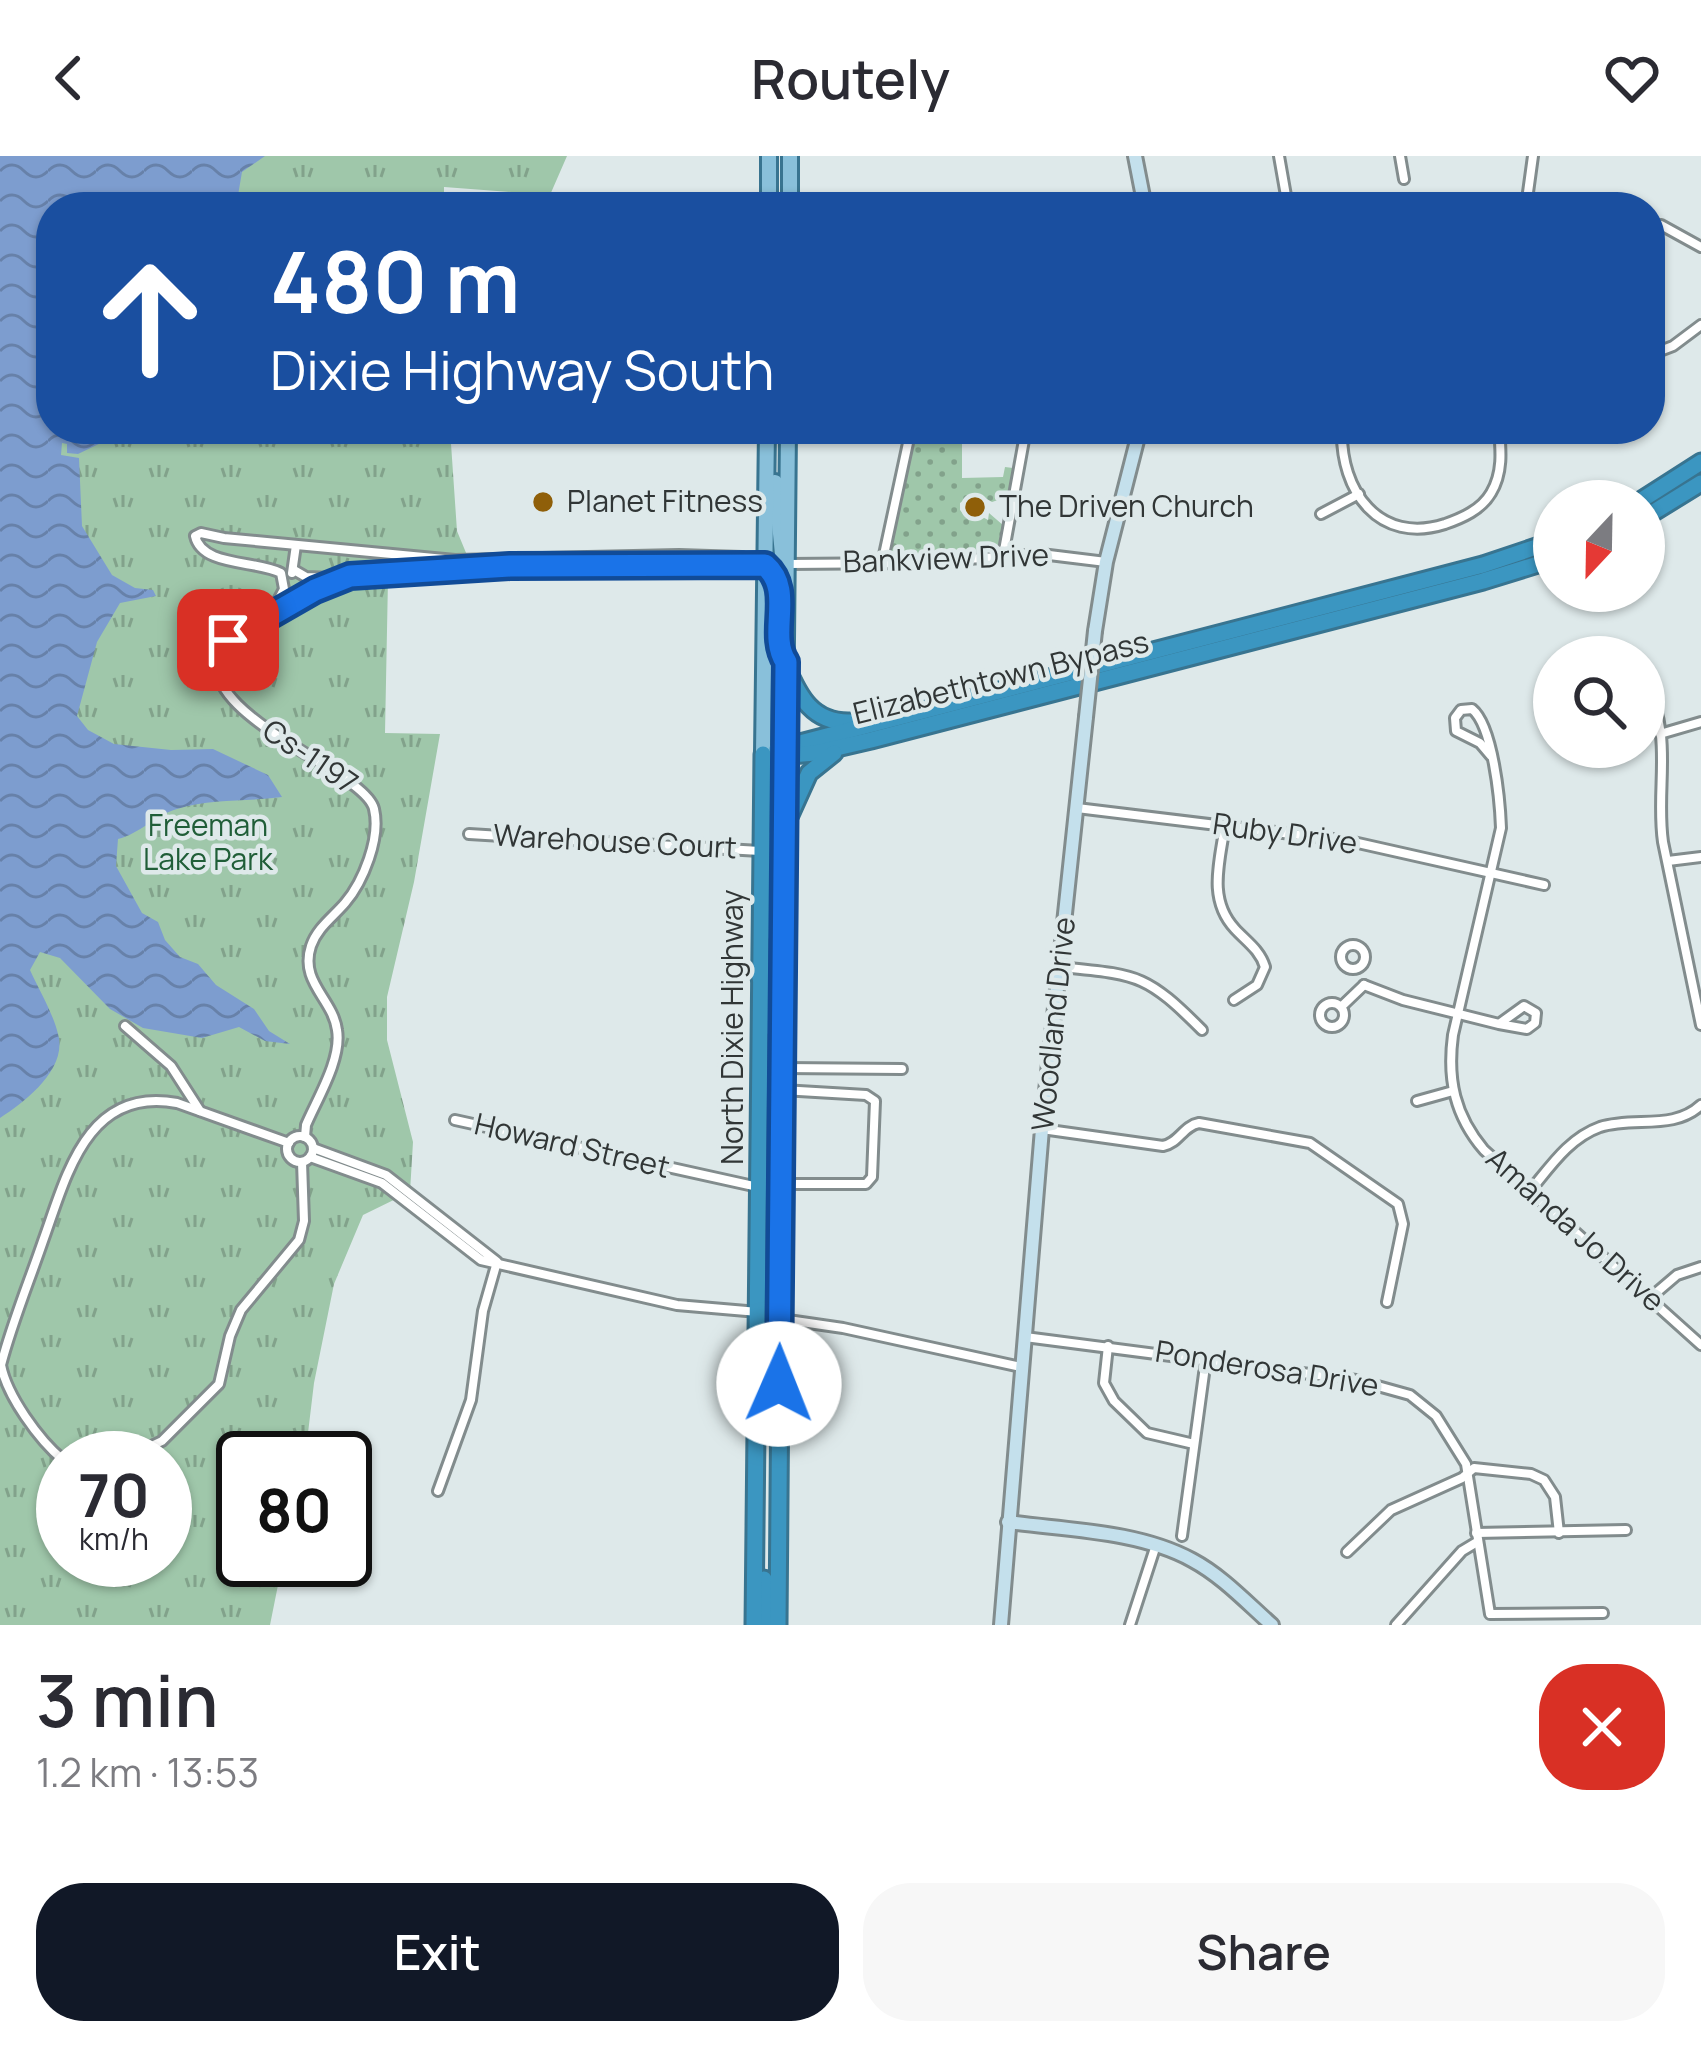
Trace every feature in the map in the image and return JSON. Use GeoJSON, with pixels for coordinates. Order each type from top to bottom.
{"type":"FeatureCollection","features":[{"type":"Feature","properties":{"kind":"highway"},"geometry":{"type":"LineString","coordinates":[[1665,485],[1701,462]]}},
{"type":"Feature","properties":{"kind":"highway"},"geometry":{"type":"LineString","coordinates":[[1665,505],[1701,483]]}},
{"type":"Feature","properties":{"kind":"highway","name":"Elizabethtown Bypass"},"geometry":{"type":"LineString","coordinates":[[785,751],[877,721],[1483,565],[1533,548]]}},
{"type":"Feature","properties":{"kind":"highway","name":"Elizabethtown Bypass"},"geometry":{"type":"LineString","coordinates":[[763,754],[871,740],[1533,566]]}},
{"type":"Feature","properties":{"kind":"highway"},"geometry":{"type":"LineString","coordinates":[[786,664],[803,701],[821,717],[842,723],[877,721]]}},
{"type":"Feature","properties":{"kind":"highway"},"geometry":{"type":"LineString","coordinates":[[786,829],[796,795],[809,773],[830,756],[871,740]]}},
{"type":"Feature","properties":{"kind":"highway","name":"North Dixie Highway"},"geometry":{"type":"LineString","coordinates":[[778,1625],[785,751]]}},
{"type":"Feature","properties":{"kind":"highway","name":"North Dixie Highway"},"geometry":{"type":"LineString","coordinates":[[754,1625],[763,754]]}},
{"type":"Feature","properties":{"kind":"highway"},"geometry":{"type":"LineString","coordinates":[[761,815],[770,839],[773,932],[784,948]]}},
{"type":"Feature","properties":{"kind":"highway"},"geometry":{"type":"LineString","coordinates":[[760,978],[772,988],[770,1099],[780,1124]]}},
{"type":"Feature","properties":{"kind":"highway"},"geometry":{"type":"LineString","coordinates":[[761,1073],[767,1133],[766,1299],[771,1313],[780,1319]]}},
{"type":"Feature","properties":{"kind":"highway"},"geometry":{"type":"LineString","coordinates":[[758,1312],[767,1338],[767,1542],[777,1574]]}},
{"type":"Feature","properties":{"kind":"highway"},"geometry":{"type":"LineString","coordinates":[[757,1528],[766,1625]]}},
{"type":"Feature","properties":{"kind":"main road"},"geometry":{"type":"LineString","coordinates":[[769,156],[769,180],[780,185],[780,192]]}},
{"type":"Feature","properties":{"kind":"main road"},"geometry":{"type":"LineString","coordinates":[[778,156],[790,176]]}},
{"type":"Feature","properties":{"kind":"main road"},"geometry":{"type":"LineString","coordinates":[[784,192],[790,156]]}},
{"type":"Feature","properties":{"kind":"main road","name":"North Dixie Highway"},"geometry":{"type":"LineString","coordinates":[[763,754],[759,564],[766,444]]}},
{"type":"Feature","properties":{"kind":"main road"},"geometry":{"type":"LineString","coordinates":[[785,751],[786,444]]}},
{"type":"Feature","properties":{"kind":"main road"},"geometry":{"type":"LineString","coordinates":[[766,456],[774,466],[778,550],[787,564]]}},
{"type":"Feature","properties":{"kind":"main road"},"geometry":{"type":"LineString","coordinates":[[759,564],[774,572],[779,586],[780,652],[786,664]]}},
{"type":"Feature","properties":{"kind":"street"},"geometry":{"type":"LineString","coordinates":[[1135,156],[1141,192]]}},
{"type":"Feature","properties":{"kind":"street"},"geometry":{"type":"LineString","coordinates":[[1279,156],[1285,192]]}},
{"type":"Feature","properties":{"kind":"street"},"geometry":{"type":"LineString","coordinates":[[1400,156],[1405,178]]}},
{"type":"Feature","properties":{"kind":"street"},"geometry":{"type":"LineString","coordinates":[[1528,192],[1533,156]]}},
{"type":"Feature","properties":{"kind":"street"},"geometry":{"type":"LineString","coordinates":[[1665,227],[1701,247]]}},
{"type":"Feature","properties":{"kind":"street"},"geometry":{"type":"LineString","coordinates":[[1665,349],[1701,325]]}},
{"type":"Feature","properties":{"kind":"street"},"geometry":{"type":"LineString","coordinates":[[882,564],[908,444]]}},
{"type":"Feature","properties":{"kind":"street"},"geometry":{"type":"LineString","coordinates":[[1003,556],[1024,444]]}},
{"type":"Feature","properties":{"kind":"street","name":"Woodland Drive"},"geometry":{"type":"LineString","coordinates":[[1001,1625],[1042,1129],[1095,631],[1106,562],[1136,444]]}},
{"type":"Feature","properties":{"kind":"street"},"geometry":{"type":"LineString","coordinates":[[1343,444],[1359,494],[1377,518],[1403,529],[1427,529],[1465,516],[1486,500],[1495,486],[1499,444]]}},
{"type":"Feature","properties":{"kind":"street"},"geometry":{"type":"LineString","coordinates":[[1321,514],[1359,494]]}},
{"type":"Feature","properties":{"kind":"street"},"geometry":{"type":"LineString","coordinates":[[285,580],[278,570],[208,554],[194,538],[201,532],[469,560],[679,555],[742,557],[759,564]]}},
{"type":"Feature","properties":{"kind":"street"},"geometry":{"type":"LineString","coordinates":[[267,618],[294,570],[296,545]]}},
{"type":"Feature","properties":{"kind":"street","name":"Bankview Drive"},"geometry":{"type":"LineString","coordinates":[[787,564],[882,564],[1041,554],[1106,562]]}},
{"type":"Feature","properties":{"kind":"street"},"geometry":{"type":"LineString","coordinates":[[294,570],[306,577],[510,566],[741,568],[759,564]]}},
{"type":"Feature","properties":{"kind":"street","name":"Cs-1197"},"geometry":{"type":"LineString","coordinates":[[305,1137],[338,1033],[312,982],[309,954],[319,931],[360,884],[374,811],[355,785],[263,727],[224,682],[218,666],[224,644],[315,590],[350,576]]}},
{"type":"Feature","properties":{"kind":"street","name":"Amanda Jo Drive"},"geometry":{"type":"LineString","coordinates":[[1491,756],[1480,743],[1456,731],[1455,718],[1461,710],[1472,709],[1482,717],[1491,756],[1501,828],[1457,1015],[1451,1048],[1453,1091],[1475,1139],[1701,1345]]}},
{"type":"Feature","properties":{"kind":"street"},"geometry":{"type":"LineString","coordinates":[[1665,733],[1701,722]]}},
{"type":"Feature","properties":{"kind":"street"},"geometry":{"type":"LineString","coordinates":[[1665,768],[1660,814],[1701,1025]]}},
{"type":"Feature","properties":{"kind":"street","name":"Ruby Drive"},"geometry":{"type":"LineString","coordinates":[[1077,808],[1349,841],[1544,885]]}},
{"type":"Feature","properties":{"kind":"street"},"geometry":{"type":"LineString","coordinates":[[1225,825],[1217,881],[1219,904],[1265,967],[1257,985],[1234,1000]]}},
{"type":"Feature","properties":{"kind":"street","name":"Warehouse Court"},"geometry":{"type":"LineString","coordinates":[[469,834],[761,851]]}},
{"type":"Feature","properties":{"kind":"street"},"geometry":{"type":"LineString","coordinates":[[1668,861],[1701,857]]}},
{"type":"Feature","properties":{"kind":"street"},"geometry":{"type":"LineString","coordinates":[[1060,967],[1145,980],[1202,1030]]}},
{"type":"Feature","properties":{"kind":"street"},"geometry":{"type":"LineString","coordinates":[[1358,968],[1364,985],[1457,1015],[1499,1024],[1527,1029],[1535,1023],[1536,1013],[1524,1006],[1499,1024]]}},
{"type":"Feature","properties":{"kind":"street"},"geometry":{"type":"LineString","coordinates":[[1341,1007],[1364,985]]}},
{"type":"Feature","properties":{"kind":"street"},"geometry":{"type":"LineString","coordinates":[[125,1026],[172,1066],[201,1112]]}},
{"type":"Feature","properties":{"kind":"street"},"geometry":{"type":"LineString","coordinates":[[781,1068],[902,1069]]}},
{"type":"Feature","properties":{"kind":"street"},"geometry":{"type":"LineString","coordinates":[[780,1090],[866,1095],[875,1104],[870,1182],[861,1186],[780,1184]]}},
{"type":"Feature","properties":{"kind":"street"},"geometry":{"type":"LineString","coordinates":[[1417,1101],[1453,1091]]}},
{"type":"Feature","properties":{"kind":"street"},"geometry":{"type":"LineString","coordinates":[[39,1431],[1,1373],[6,1344],[64,1175],[82,1145],[110,1117],[142,1103],[168,1101],[289,1143]]}},
{"type":"Feature","properties":{"kind":"street"},"geometry":{"type":"LineString","coordinates":[[1530,1191],[1564,1151],[1588,1132],[1612,1124],[1679,1119],[1701,1105]]}},
{"type":"Feature","properties":{"kind":"street","name":"Howard Street"},"geometry":{"type":"LineString","coordinates":[[454,1120],[760,1187]]}},
{"type":"Feature","properties":{"kind":"street"},"geometry":{"type":"LineString","coordinates":[[1042,1129],[1163,1146],[1199,1123],[1310,1143],[1402,1210],[1387,1302]]}},
{"type":"Feature","properties":{"kind":"street"},"geometry":{"type":"LineString","coordinates":[[173,1431],[219,1384],[236,1318],[299,1240],[308,1156],[305,1137],[295,1137],[289,1143],[290,1157],[308,1156],[382,1183],[481,1260],[677,1305],[758,1312]]}},
{"type":"Feature","properties":{"kind":"street"},"geometry":{"type":"LineString","coordinates":[[438,1491],[471,1400],[483,1311],[497,1262]]}},
{"type":"Feature","properties":{"kind":"street"},"geometry":{"type":"LineString","coordinates":[[1650,1298],[1677,1275],[1701,1267]]}},
{"type":"Feature","properties":{"kind":"street"},"geometry":{"type":"LineString","coordinates":[[780,1319],[1021,1367]]}},
{"type":"Feature","properties":{"kind":"street","name":"Ponderosa Drive"},"geometry":{"type":"LineString","coordinates":[[1024,1336],[1380,1384],[1410,1395],[1436,1416],[1469,1472],[1490,1614],[1603,1613]]}},
{"type":"Feature","properties":{"kind":"street"},"geometry":{"type":"LineString","coordinates":[[1108,1346],[1104,1383],[1114,1401],[1147,1432],[1194,1444]]}},
{"type":"Feature","properties":{"kind":"street"},"geometry":{"type":"LineString","coordinates":[[1182,1536],[1206,1359]]}},
{"type":"Feature","properties":{"kind":"street"},"geometry":{"type":"LineString","coordinates":[[1347,1552],[1391,1510],[1477,1468],[1544,1480],[1555,1497],[1559,1534]]}},
{"type":"Feature","properties":{"kind":"street"},"geometry":{"type":"LineString","coordinates":[[1008,1522],[1156,1545],[1218,1577],[1271,1625]]}},
{"type":"Feature","properties":{"kind":"street"},"geometry":{"type":"LineString","coordinates":[[1396,1625],[1476,1538],[1626,1530]]}},
{"type":"Feature","properties":{"kind":"street"},"geometry":{"type":"LineString","coordinates":[[1130,1625],[1156,1545]]}},
{"type":"Feature","properties":{"kind":"green space","name":"Freeman Lake Park"},"geometry":{"type":"Polygon","coordinates":[[[0,156],[567,156],[551,192],[444,187],[444,192],[36,192],[36,444],[451,444],[457,531],[469,560],[466,571],[388,579],[385,733],[440,734],[414,882],[387,997],[387,1040],[413,1142],[410,1192],[363,1215],[334,1284],[308,1431],[216,1431],[216,1587],[278,1587],[270,1625],[0,1625],[0,156]]]}},
{"type":"Feature","properties":{"kind":"green space"},"geometry":{"type":"Polygon","coordinates":[[[911,444],[962,444],[962,478],[1003,477],[1005,467],[1013,468],[1010,496],[979,502],[972,495],[960,503],[969,520],[977,514],[988,520],[989,513],[1004,526],[999,550],[889,556],[911,444]]]}},
{"type":"Feature","properties":{"kind":"water"},"geometry":{"type":"Polygon","coordinates":[[[0,156],[265,156],[242,172],[239,192],[36,192],[36,444],[62,444],[61,455],[79,458],[82,526],[112,575],[135,588],[153,590],[156,596],[120,603],[97,642],[77,716],[88,730],[114,744],[213,749],[268,775],[282,797],[203,803],[169,812],[118,839],[116,866],[142,913],[158,922],[165,940],[180,957],[198,964],[216,985],[254,1009],[269,1031],[290,1044],[265,1041],[239,1027],[202,1038],[143,1028],[110,1009],[60,958],[40,952],[30,970],[56,1026],[57,1060],[32,1094],[0,1118],[0,156]]]}},
{"type":"Feature","properties":{"kind":"water"},"geometry":{"type":"Polygon","coordinates":[[[67,444],[99,444],[78,454],[67,453],[67,444]]]}},
{"type":"Feature","properties":{"kind":"place","name":"Planet Fitness"},"geometry":{"type":"Point","coordinates":[543,502]}},
{"type":"Feature","properties":{"kind":"place","name":"The Driven Church"},"geometry":{"type":"Point","coordinates":[975,507]}},
{"type":"Feature","properties":{"kind":"route"},"geometry":{"type":"LineString","coordinates":[[228,640],[350,576],[622,564],[741,568],[752,564],[774,572],[781,604],[780,652],[786,662],[779,1384]]}}]}
